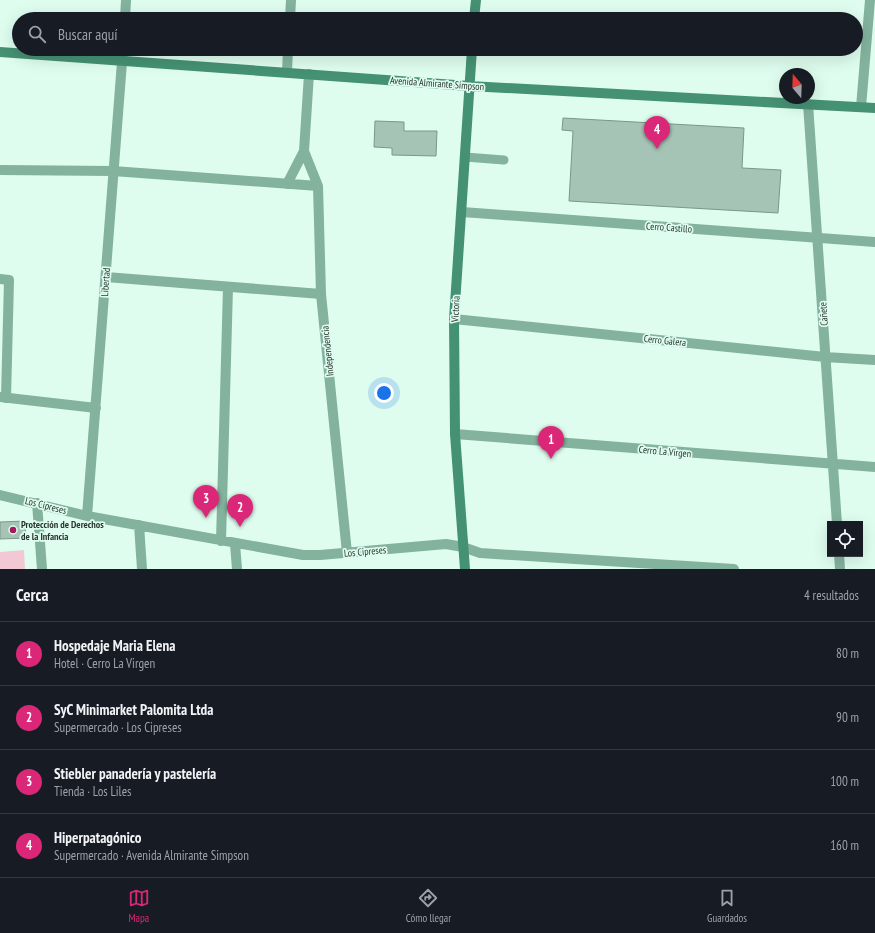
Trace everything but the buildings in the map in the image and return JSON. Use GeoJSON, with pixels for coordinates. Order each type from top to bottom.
{"type":"FeatureCollection","features":[{"type":"Feature","properties":{"kind":"street"},"geometry":{"type":"LineString","coordinates":[[125,12],[126,0]]}},
{"type":"Feature","properties":{"kind":"street"},"geometry":{"type":"LineString","coordinates":[[290,12],[291,0]]}},
{"type":"Feature","properties":{"kind":"street"},"geometry":{"type":"LineString","coordinates":[[475,12],[476,0]]}},
{"type":"Feature","properties":{"kind":"street"},"geometry":{"type":"LineString","coordinates":[[861,107],[870,0]]}},
{"type":"Feature","properties":{"kind":"street","name":"Avenida Almirante Simpson"},"geometry":{"type":"LineString","coordinates":[[0,52],[12,53]]}},
{"type":"Feature","properties":{"kind":"street","name":"Avenida Almirante Simpson"},"geometry":{"type":"LineString","coordinates":[[54,56],[469,86],[779,102]]}},
{"type":"Feature","properties":{"kind":"street","name":"Libertad"},"geometry":{"type":"LineString","coordinates":[[87,516],[122,56]]}},
{"type":"Feature","properties":{"kind":"street"},"geometry":{"type":"LineString","coordinates":[[287,72],[288,56]]}},
{"type":"Feature","properties":{"kind":"street","name":"Victoria"},"geometry":{"type":"LineString","coordinates":[[465,569],[455,434],[454,319],[471,56]]}},
{"type":"Feature","properties":{"kind":"street","name":"Independencia"},"geometry":{"type":"LineString","coordinates":[[287,184],[304,152],[309,74]]}},
{"type":"Feature","properties":{"kind":"street","name":"Avenida Almirante Simpson"},"geometry":{"type":"LineString","coordinates":[[808,104],[875,108]]}},
{"type":"Feature","properties":{"kind":"street","name":"Cañete"},"geometry":{"type":"LineString","coordinates":[[808,104],[837,521]]}},
{"type":"Feature","properties":{"kind":"street","name":"Independencia"},"geometry":{"type":"LineString","coordinates":[[304,152],[318,186],[321,294],[347,553]]}},
{"type":"Feature","properties":{"kind":"street"},"geometry":{"type":"LineString","coordinates":[[0,170],[113,172],[318,186]]}},
{"type":"Feature","properties":{"kind":"street","name":"Cerro Castillo"},"geometry":{"type":"LineString","coordinates":[[462,212],[875,242]]}},
{"type":"Feature","properties":{"kind":"street"},"geometry":{"type":"LineString","coordinates":[[106,277],[321,294]]}},
{"type":"Feature","properties":{"kind":"street"},"geometry":{"type":"LineString","coordinates":[[0,279],[9,280],[3,397],[96,408]]}},
{"type":"Feature","properties":{"kind":"street"},"geometry":{"type":"LineString","coordinates":[[221,541],[228,286]]}},
{"type":"Feature","properties":{"kind":"street","name":"Cerro Galera"},"geometry":{"type":"LineString","coordinates":[[454,319],[826,357],[875,360]]}},
{"type":"Feature","properties":{"kind":"street","name":"Cerro La Virgen"},"geometry":{"type":"LineString","coordinates":[[455,434],[875,467]]}},
{"type":"Feature","properties":{"kind":"street","name":"Los Cipreses"},"geometry":{"type":"LineString","coordinates":[[0,495],[87,516],[235,544],[303,555],[347,553],[446,544],[463,547],[480,553],[734,569]]}},
{"type":"Feature","properties":{"kind":"street"},"geometry":{"type":"LineString","coordinates":[[37,503],[42,569]]}},
{"type":"Feature","properties":{"kind":"street"},"geometry":{"type":"LineString","coordinates":[[139,525],[142,569]]}},
{"type":"Feature","properties":{"kind":"street"},"geometry":{"type":"LineString","coordinates":[[235,544],[237,569]]}},
{"type":"Feature","properties":{"kind":"street"},"geometry":{"type":"LineString","coordinates":[[839,557],[840,569]]}},
{"type":"Feature","properties":{"kind":"lane"},"geometry":{"type":"LineString","coordinates":[[465,157],[504,160]]}},
{"type":"Feature","properties":{"kind":"shaded area"},"geometry":{"type":"Polygon","coordinates":[[[24,550],[25,569],[0,569],[0,552],[24,550]]]}},
{"type":"Feature","properties":{"kind":"place","name":"Hiperpatagónico"},"geometry":{"type":"Point","coordinates":[657,149]}},
{"type":"Feature","properties":{"kind":"place","name":"Hospedaje Maria Elena"},"geometry":{"type":"Point","coordinates":[551,459]}},
{"type":"Feature","properties":{"kind":"place","name":"Stiebler panadería y pastelería"},"geometry":{"type":"Point","coordinates":[206,518]}},
{"type":"Feature","properties":{"kind":"place","name":"SyC Minimarket Palomita Ltda"},"geometry":{"type":"Point","coordinates":[240,527]}},
{"type":"Feature","properties":{"kind":"place","name":"Protección de Derechos de la Infancia"},"geometry":{"type":"Point","coordinates":[13,530]}}]}
